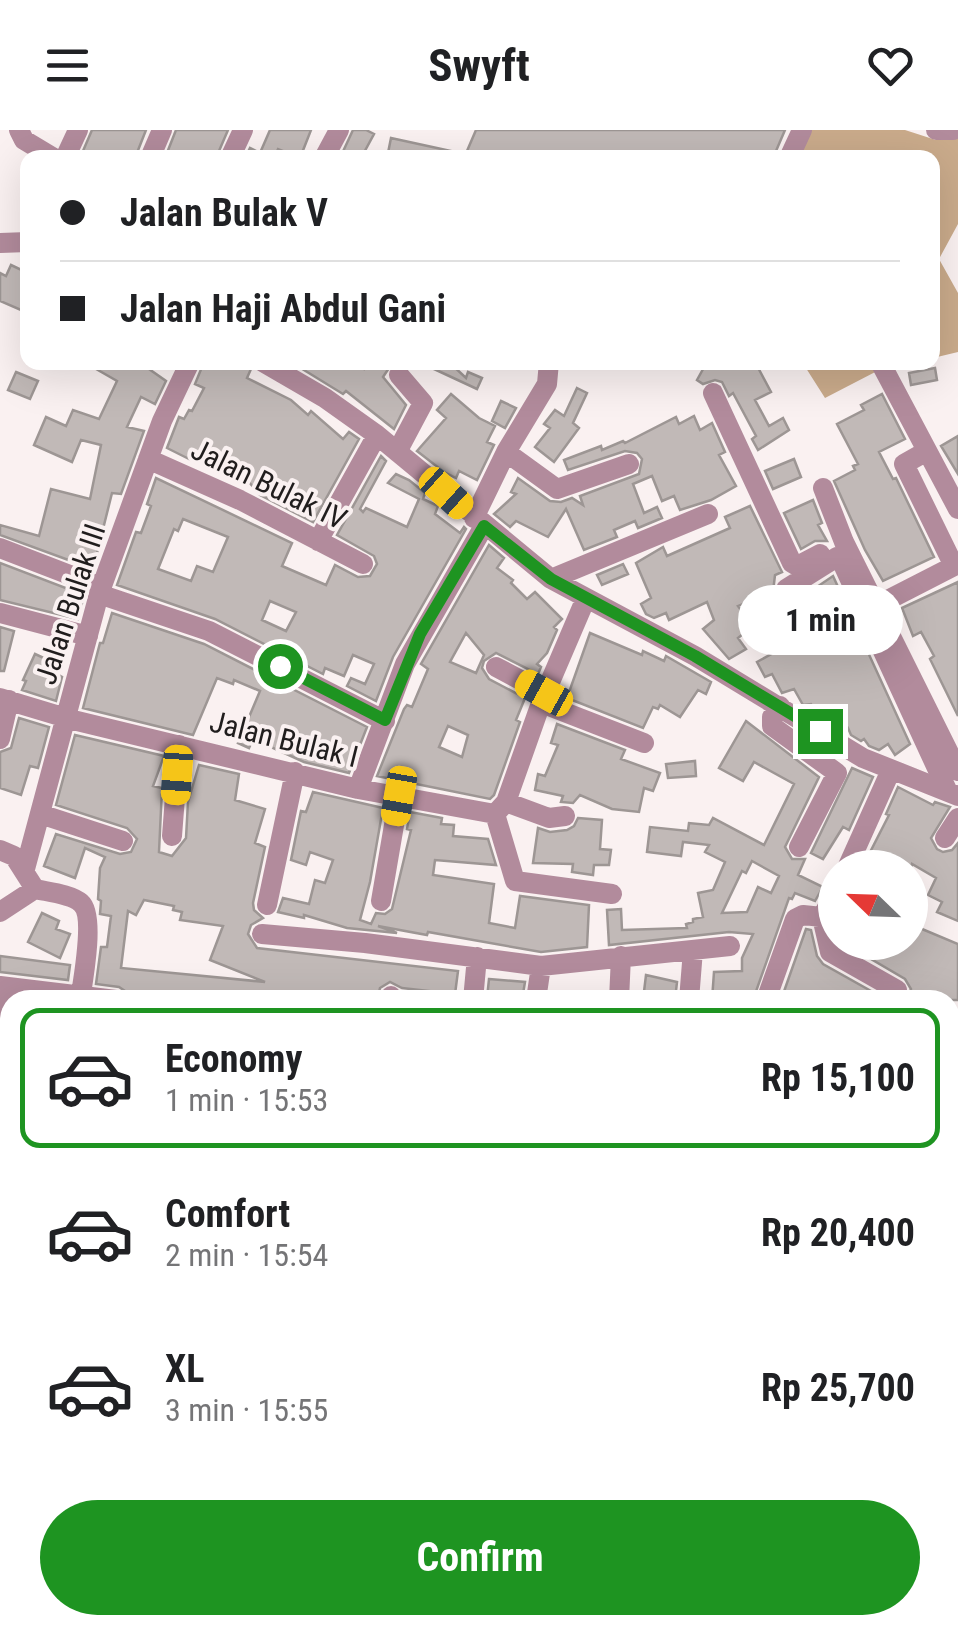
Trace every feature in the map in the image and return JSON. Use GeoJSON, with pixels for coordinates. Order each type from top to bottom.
{"type":"FeatureCollection","features":[{"type":"Feature","properties":{"kind":"street"},"geometry":{"type":"LineString","coordinates":[[19,130],[24,140],[41,150]]}},
{"type":"Feature","properties":{"kind":"street"},"geometry":{"type":"LineString","coordinates":[[936,130],[953,130]]}},
{"type":"Feature","properties":{"kind":"street","name":"Jalan Bulak III"},"geometry":{"type":"LineString","coordinates":[[24,869],[100,591],[148,458],[186,370]]}},
{"type":"Feature","properties":{"kind":"street"},"geometry":{"type":"LineString","coordinates":[[277,370],[325,398],[376,435],[551,579],[695,656],[848,750],[952,793]]}},
{"type":"Feature","properties":{"kind":"street"},"geometry":{"type":"LineString","coordinates":[[358,788],[420,634],[479,522],[506,452],[548,384],[549,370]]}},
{"type":"Feature","properties":{"kind":"street"},"geometry":{"type":"LineString","coordinates":[[884,370],[958,509]]}},
{"type":"Feature","properties":{"kind":"street"},"geometry":{"type":"LineString","coordinates":[[397,452],[423,403],[399,374]]}},
{"type":"Feature","properties":{"kind":"street"},"geometry":{"type":"LineString","coordinates":[[713,393],[792,563],[797,566],[844,542]]}},
{"type":"Feature","properties":{"kind":"street"},"geometry":{"type":"LineString","coordinates":[[318,540],[376,435]]}},
{"type":"Feature","properties":{"kind":"street"},"geometry":{"type":"LineString","coordinates":[[506,452],[557,489],[629,464]]}},
{"type":"Feature","properties":{"kind":"street"},"geometry":{"type":"LineString","coordinates":[[878,605],[956,566],[904,464],[927,452]]}},
{"type":"Feature","properties":{"kind":"street","name":"Jalan Bulak IV"},"geometry":{"type":"LineString","coordinates":[[148,458],[240,500],[363,564]]}},
{"type":"Feature","properties":{"kind":"street"},"geometry":{"type":"LineString","coordinates":[[823,488],[844,542],[958,771]]}},
{"type":"Feature","properties":{"kind":"street"},"geometry":{"type":"LineString","coordinates":[[551,579],[708,514]]}},
{"type":"Feature","properties":{"kind":"street"},"geometry":{"type":"LineString","coordinates":[[0,548],[100,591],[209,631],[385,720]]}},
{"type":"Feature","properties":{"kind":"street"},"geometry":{"type":"LineString","coordinates":[[786,589],[836,557],[841,560],[952,793]]}},
{"type":"Feature","properties":{"kind":"street"},"geometry":{"type":"LineString","coordinates":[[586,598],[500,808],[514,881],[612,894]]}},
{"type":"Feature","properties":{"kind":"street"},"geometry":{"type":"LineString","coordinates":[[0,613],[88,636]]}},
{"type":"Feature","properties":{"kind":"street"},"geometry":{"type":"LineString","coordinates":[[496,667],[542,698],[644,743]]}},
{"type":"Feature","properties":{"kind":"street"},"geometry":{"type":"LineString","coordinates":[[0,739],[5,699]]}},
{"type":"Feature","properties":{"kind":"street","name":"Jalan Bulak I"},"geometry":{"type":"LineString","coordinates":[[5,699],[66,718],[358,788],[549,818],[565,816]]}},
{"type":"Feature","properties":{"kind":"street"},"geometry":{"type":"LineString","coordinates":[[780,706],[772,716],[772,726],[838,776],[799,846]]}},
{"type":"Feature","properties":{"kind":"street"},"geometry":{"type":"LineString","coordinates":[[172,836],[179,745]]}},
{"type":"Feature","properties":{"kind":"street"},"geometry":{"type":"LineString","coordinates":[[855,850],[891,770]]}},
{"type":"Feature","properties":{"kind":"street"},"geometry":{"type":"LineString","coordinates":[[267,904],[295,772]]}},
{"type":"Feature","properties":{"kind":"street"},"geometry":{"type":"LineString","coordinates":[[381,901],[399,796]]}},
{"type":"Feature","properties":{"kind":"street"},"geometry":{"type":"LineString","coordinates":[[40,814],[123,840]]}},
{"type":"Feature","properties":{"kind":"street"},"geometry":{"type":"LineString","coordinates":[[946,838],[958,818]]}},
{"type":"Feature","properties":{"kind":"street"},"geometry":{"type":"LineString","coordinates":[[0,850],[14,856],[34,889],[79,901],[86,909],[82,990]]}},
{"type":"Feature","properties":{"kind":"street"},"geometry":{"type":"LineString","coordinates":[[0,912],[34,889]]}},
{"type":"Feature","properties":{"kind":"street"},"geometry":{"type":"LineString","coordinates":[[770,990],[795,919],[818,916]]}},
{"type":"Feature","properties":{"kind":"street"},"geometry":{"type":"LineString","coordinates":[[262,934],[365,942],[541,966],[730,946]]}},
{"type":"Feature","properties":{"kind":"street"},"geometry":{"type":"LineString","coordinates":[[690,990],[692,950]]}},
{"type":"Feature","properties":{"kind":"street"},"geometry":{"type":"LineString","coordinates":[[619,990],[622,956]]}},
{"type":"Feature","properties":{"kind":"street"},"geometry":{"type":"LineString","coordinates":[[474,990],[477,957]]}},
{"type":"Feature","properties":{"kind":"street"},"geometry":{"type":"LineString","coordinates":[[844,960],[897,990]]}},
{"type":"Feature","properties":{"kind":"street"},"geometry":{"type":"LineString","coordinates":[[537,990],[541,966]]}},
{"type":"Feature","properties":{"kind":"shaded area"},"geometry":{"type":"Polygon","coordinates":[[[804,130],[905,130],[936,140],[958,137],[958,224],[940,257],[940,150],[793,150],[804,130]]]}},
{"type":"Feature","properties":{"kind":"shaded area"},"geometry":{"type":"Polygon","coordinates":[[[940,261],[958,293],[958,352],[940,356],[940,261]]]}},
{"type":"Feature","properties":{"kind":"shaded area"},"geometry":{"type":"Polygon","coordinates":[[[807,370],[879,370],[825,398],[807,370]]]}},
{"type":"Feature","properties":{"kind":"building"},"geometry":{"type":"Polygon","coordinates":[[[92,130],[146,130],[138,150],[83,150],[92,130]]]}},
{"type":"Feature","properties":{"kind":"building"},"geometry":{"type":"Polygon","coordinates":[[[176,130],[228,130],[219,150],[168,150],[176,130]]]}},
{"type":"Feature","properties":{"kind":"building"},"geometry":{"type":"Polygon","coordinates":[[[270,130],[311,130],[303,150],[261,150],[270,130]]]}},
{"type":"Feature","properties":{"kind":"building"},"geometry":{"type":"Polygon","coordinates":[[[353,130],[374,134],[365,150],[344,150],[353,130]]]}},
{"type":"Feature","properties":{"kind":"building"},"geometry":{"type":"Polygon","coordinates":[[[476,130],[785,130],[776,150],[467,150],[476,130]]]}},
{"type":"Feature","properties":{"kind":"building"},"geometry":{"type":"Polygon","coordinates":[[[391,138],[446,150],[389,150],[391,138]]]}},
{"type":"Feature","properties":{"kind":"building"},"geometry":{"type":"Polygon","coordinates":[[[11,265],[20,269],[20,310],[0,301],[0,273],[6,276],[11,265]]]}},
{"type":"Feature","properties":{"kind":"building"},"geometry":{"type":"Polygon","coordinates":[[[98,370],[150,370],[166,381],[155,404],[141,397],[127,427],[144,431],[121,494],[112,493],[93,569],[0,535],[0,525],[39,536],[51,489],[90,499],[101,445],[81,440],[72,462],[34,445],[46,417],[66,426],[73,410],[99,419],[117,381],[98,370]]]}},
{"type":"Feature","properties":{"kind":"building"},"geometry":{"type":"Polygon","coordinates":[[[201,370],[251,370],[247,378],[291,400],[308,415],[311,411],[343,439],[349,432],[359,439],[313,522],[260,495],[248,481],[243,485],[222,462],[214,471],[195,454],[191,460],[167,448],[179,417],[184,419],[192,411],[204,388],[195,384],[201,370]]]}},
{"type":"Feature","properties":{"kind":"building"},"geometry":{"type":"Polygon","coordinates":[[[304,370],[388,370],[383,377],[406,405],[394,429],[346,391],[343,394],[304,370]]]}},
{"type":"Feature","properties":{"kind":"building"},"geometry":{"type":"Polygon","coordinates":[[[436,370],[458,370],[466,378],[468,372],[482,378],[477,389],[436,370]]]}},
{"type":"Feature","properties":{"kind":"building"},"geometry":{"type":"Polygon","coordinates":[[[703,370],[759,370],[771,392],[755,400],[769,426],[783,418],[789,430],[758,450],[752,439],[756,436],[733,393],[729,396],[722,382],[703,384],[697,380],[703,370]]]}},
{"type":"Feature","properties":{"kind":"building"},"geometry":{"type":"Polygon","coordinates":[[[935,370],[937,380],[911,385],[909,373],[935,370]]]}},
{"type":"Feature","properties":{"kind":"building"},"geometry":{"type":"Polygon","coordinates":[[[16,372],[38,381],[30,399],[8,390],[16,372]]]}},
{"type":"Feature","properties":{"kind":"building"},"geometry":{"type":"Polygon","coordinates":[[[577,388],[587,393],[573,423],[579,428],[554,462],[535,447],[550,428],[544,424],[555,410],[564,416],[577,388]]]}},
{"type":"Feature","properties":{"kind":"building"},"geometry":{"type":"Polygon","coordinates":[[[451,394],[495,426],[487,442],[494,445],[477,480],[459,471],[456,478],[417,451],[446,418],[437,410],[451,394]]]}},
{"type":"Feature","properties":{"kind":"building"},"geometry":{"type":"Polygon","coordinates":[[[882,394],[905,439],[879,452],[934,557],[883,581],[834,481],[855,470],[853,466],[858,464],[837,424],[864,410],[861,405],[882,394]]]}},
{"type":"Feature","properties":{"kind":"building"},"geometry":{"type":"Polygon","coordinates":[[[501,401],[516,408],[505,428],[492,421],[501,401]]]}},
{"type":"Feature","properties":{"kind":"building"},"geometry":{"type":"Polygon","coordinates":[[[694,416],[700,430],[712,423],[725,452],[719,455],[736,486],[711,500],[680,510],[674,496],[662,501],[652,476],[633,484],[644,513],[657,507],[662,518],[638,528],[635,521],[614,530],[617,537],[584,550],[566,509],[548,537],[516,521],[510,527],[494,514],[516,494],[511,492],[518,478],[550,501],[572,498],[583,505],[580,496],[639,474],[642,459],[637,453],[625,451],[568,470],[564,460],[601,446],[602,450],[625,443],[676,417],[679,424],[694,416]]]}},
{"type":"Feature","properties":{"kind":"building"},"geometry":{"type":"Polygon","coordinates":[[[958,436],[958,474],[941,446],[958,436]]]}},
{"type":"Feature","properties":{"kind":"building"},"geometry":{"type":"Polygon","coordinates":[[[381,456],[386,461],[360,509],[363,512],[366,508],[407,527],[419,499],[388,483],[396,474],[425,493],[423,499],[438,506],[435,514],[460,533],[466,529],[393,657],[376,701],[347,686],[351,678],[365,684],[374,664],[353,655],[344,676],[325,668],[323,674],[215,619],[117,585],[136,532],[141,533],[151,506],[147,504],[156,478],[292,543],[282,566],[326,585],[335,565],[358,577],[370,576],[377,564],[374,556],[337,535],[381,456]],[[183,519],[178,531],[174,529],[158,569],[191,581],[197,566],[213,572],[228,537],[183,519]],[[270,601],[262,620],[286,631],[296,612],[270,601]]]}},
{"type":"Feature","properties":{"kind":"building"},"geometry":{"type":"Polygon","coordinates":[[[794,459],[801,477],[773,489],[765,471],[794,459]]]}},
{"type":"Feature","properties":{"kind":"building"},"geometry":{"type":"Polygon","coordinates":[[[813,500],[822,523],[818,525],[827,541],[815,541],[801,549],[784,513],[813,500]]]}},
{"type":"Feature","properties":{"kind":"building"},"geometry":{"type":"Polygon","coordinates":[[[750,506],[782,572],[775,575],[773,592],[738,606],[753,626],[738,638],[746,649],[729,659],[703,629],[714,620],[707,602],[669,620],[666,613],[654,618],[646,614],[641,604],[651,598],[636,563],[663,547],[667,556],[730,528],[725,517],[750,506]]]}},
{"type":"Feature","properties":{"kind":"building"},"geometry":{"type":"Polygon","coordinates":[[[489,545],[504,558],[497,568],[513,580],[511,583],[527,599],[535,592],[562,619],[554,627],[557,630],[547,653],[537,664],[541,667],[538,674],[496,653],[484,661],[482,668],[489,679],[525,698],[516,720],[520,722],[490,799],[377,776],[404,709],[407,705],[412,707],[428,669],[421,664],[489,545]],[[466,633],[450,662],[476,673],[484,655],[466,633]],[[448,726],[439,747],[462,757],[468,735],[448,726]]]}},
{"type":"Feature","properties":{"kind":"building"},"geometry":{"type":"Polygon","coordinates":[[[0,563],[84,595],[78,619],[0,600],[0,563]]]}},
{"type":"Feature","properties":{"kind":"building"},"geometry":{"type":"Polygon","coordinates":[[[623,564],[628,574],[602,585],[597,575],[623,564]]]}},
{"type":"Feature","properties":{"kind":"building"},"geometry":{"type":"Polygon","coordinates":[[[833,576],[910,744],[895,755],[888,744],[879,750],[869,746],[864,739],[851,735],[848,728],[844,730],[829,717],[817,714],[811,704],[803,705],[794,689],[782,693],[772,674],[765,677],[757,662],[782,648],[769,622],[788,612],[785,602],[833,576]]]}},
{"type":"Feature","properties":{"kind":"building"},"geometry":{"type":"Polygon","coordinates":[[[958,582],[958,716],[930,659],[934,656],[921,632],[913,636],[902,608],[958,582]]]}},
{"type":"Feature","properties":{"kind":"building"},"geometry":{"type":"Polygon","coordinates":[[[112,613],[204,644],[367,727],[349,773],[304,762],[253,739],[249,748],[238,743],[260,691],[234,680],[233,684],[217,678],[193,735],[83,708],[112,613]]]}},
{"type":"Feature","properties":{"kind":"building"},"geometry":{"type":"Polygon","coordinates":[[[0,627],[14,631],[4,671],[0,671],[0,627]]]}},
{"type":"Feature","properties":{"kind":"building"},"geometry":{"type":"Polygon","coordinates":[[[590,633],[642,655],[643,651],[664,661],[666,656],[711,682],[706,694],[698,690],[680,717],[660,705],[658,709],[653,707],[643,728],[567,698],[590,633]]]}},
{"type":"Feature","properties":{"kind":"building"},"geometry":{"type":"Polygon","coordinates":[[[35,654],[55,663],[51,671],[62,677],[56,701],[22,690],[35,654]]]}},
{"type":"Feature","properties":{"kind":"building"},"geometry":{"type":"Polygon","coordinates":[[[19,718],[49,727],[38,768],[30,766],[21,795],[0,788],[0,752],[11,748],[19,718]]]}},
{"type":"Feature","properties":{"kind":"building"},"geometry":{"type":"Polygon","coordinates":[[[746,721],[819,777],[785,847],[792,859],[805,859],[798,875],[818,885],[818,896],[815,901],[795,893],[789,898],[757,990],[713,990],[714,972],[742,971],[742,958],[753,934],[729,932],[609,945],[607,910],[621,909],[622,930],[687,928],[686,924],[693,919],[703,917],[698,893],[713,890],[725,862],[705,852],[709,845],[683,842],[681,856],[647,852],[650,827],[688,831],[689,823],[709,825],[713,818],[764,845],[794,784],[754,762],[743,781],[719,768],[746,721]],[[752,861],[746,873],[742,871],[722,913],[747,912],[758,887],[771,893],[779,876],[752,861]]]}},
{"type":"Feature","properties":{"kind":"building"},"geometry":{"type":"Polygon","coordinates":[[[557,724],[625,750],[621,759],[660,773],[653,791],[644,788],[639,812],[612,809],[580,795],[573,803],[561,802],[563,796],[535,790],[538,774],[545,776],[558,745],[551,743],[557,724]]]}},
{"type":"Feature","properties":{"kind":"building"},"geometry":{"type":"Polygon","coordinates":[[[75,735],[164,756],[153,786],[162,788],[159,852],[172,856],[186,838],[188,802],[199,765],[239,774],[235,800],[265,809],[255,843],[265,847],[253,903],[254,910],[263,918],[251,925],[248,934],[257,948],[458,971],[456,990],[402,988],[390,982],[380,990],[124,990],[96,984],[101,947],[107,947],[111,916],[100,914],[98,899],[100,868],[105,857],[85,848],[75,878],[44,866],[56,834],[120,854],[131,852],[137,839],[127,828],[56,805],[75,735]],[[144,900],[136,915],[128,911],[121,968],[265,982],[210,960],[223,926],[180,920],[182,912],[173,910],[174,906],[144,900]]]}},
{"type":"Feature","properties":{"kind":"building"},"geometry":{"type":"Polygon","coordinates":[[[695,761],[696,776],[668,778],[666,764],[695,761]]]}},
{"type":"Feature","properties":{"kind":"building"},"geometry":{"type":"Polygon","coordinates":[[[852,768],[873,777],[849,830],[843,827],[829,850],[818,850],[818,856],[811,853],[852,768]]]}},
{"type":"Feature","properties":{"kind":"building"},"geometry":{"type":"Polygon","coordinates":[[[898,787],[933,805],[935,802],[950,807],[931,838],[943,852],[958,843],[958,921],[937,912],[942,902],[928,895],[936,878],[928,873],[928,850],[871,850],[889,815],[886,814],[898,787]]]}},
{"type":"Feature","properties":{"kind":"building"},"geometry":{"type":"Polygon","coordinates":[[[313,792],[383,808],[360,920],[371,924],[376,913],[385,914],[392,909],[411,830],[407,829],[410,812],[442,818],[441,824],[454,825],[453,836],[488,839],[496,865],[435,860],[433,875],[494,884],[489,923],[515,928],[520,896],[589,905],[587,947],[541,952],[428,932],[427,935],[378,926],[397,933],[347,928],[278,912],[283,898],[309,904],[315,880],[325,883],[333,860],[310,852],[306,865],[291,860],[301,811],[306,812],[313,792]]]}},
{"type":"Feature","properties":{"kind":"building"},"geometry":{"type":"Polygon","coordinates":[[[578,818],[602,820],[600,849],[611,850],[609,865],[594,865],[593,875],[572,872],[573,864],[533,863],[538,828],[550,832],[567,830],[578,818]]]}},
{"type":"Feature","properties":{"kind":"building"},"geometry":{"type":"Polygon","coordinates":[[[42,913],[59,921],[56,929],[70,934],[60,958],[28,942],[42,913]]]}},
{"type":"Feature","properties":{"kind":"building"},"geometry":{"type":"Polygon","coordinates":[[[806,929],[811,930],[818,960],[869,990],[785,990],[806,929]]]}},
{"type":"Feature","properties":{"kind":"building"},"geometry":{"type":"Polygon","coordinates":[[[928,932],[958,944],[958,990],[911,990],[905,979],[873,960],[928,960],[928,932]]]}},
{"type":"Feature","properties":{"kind":"building"},"geometry":{"type":"Polygon","coordinates":[[[0,956],[70,965],[68,980],[0,972],[0,956]]]}},
{"type":"Feature","properties":{"kind":"building"},"geometry":{"type":"Polygon","coordinates":[[[646,975],[677,982],[676,990],[644,990],[646,975]]]}},
{"type":"Feature","properties":{"kind":"building"},"geometry":{"type":"Polygon","coordinates":[[[489,979],[525,982],[524,990],[488,990],[489,979]]]}},
{"type":"Feature","properties":{"kind":"route"},"geometry":{"type":"LineString","coordinates":[[280,666],[385,720],[420,634],[484,526],[551,579],[695,656],[820,731]]}}]}
